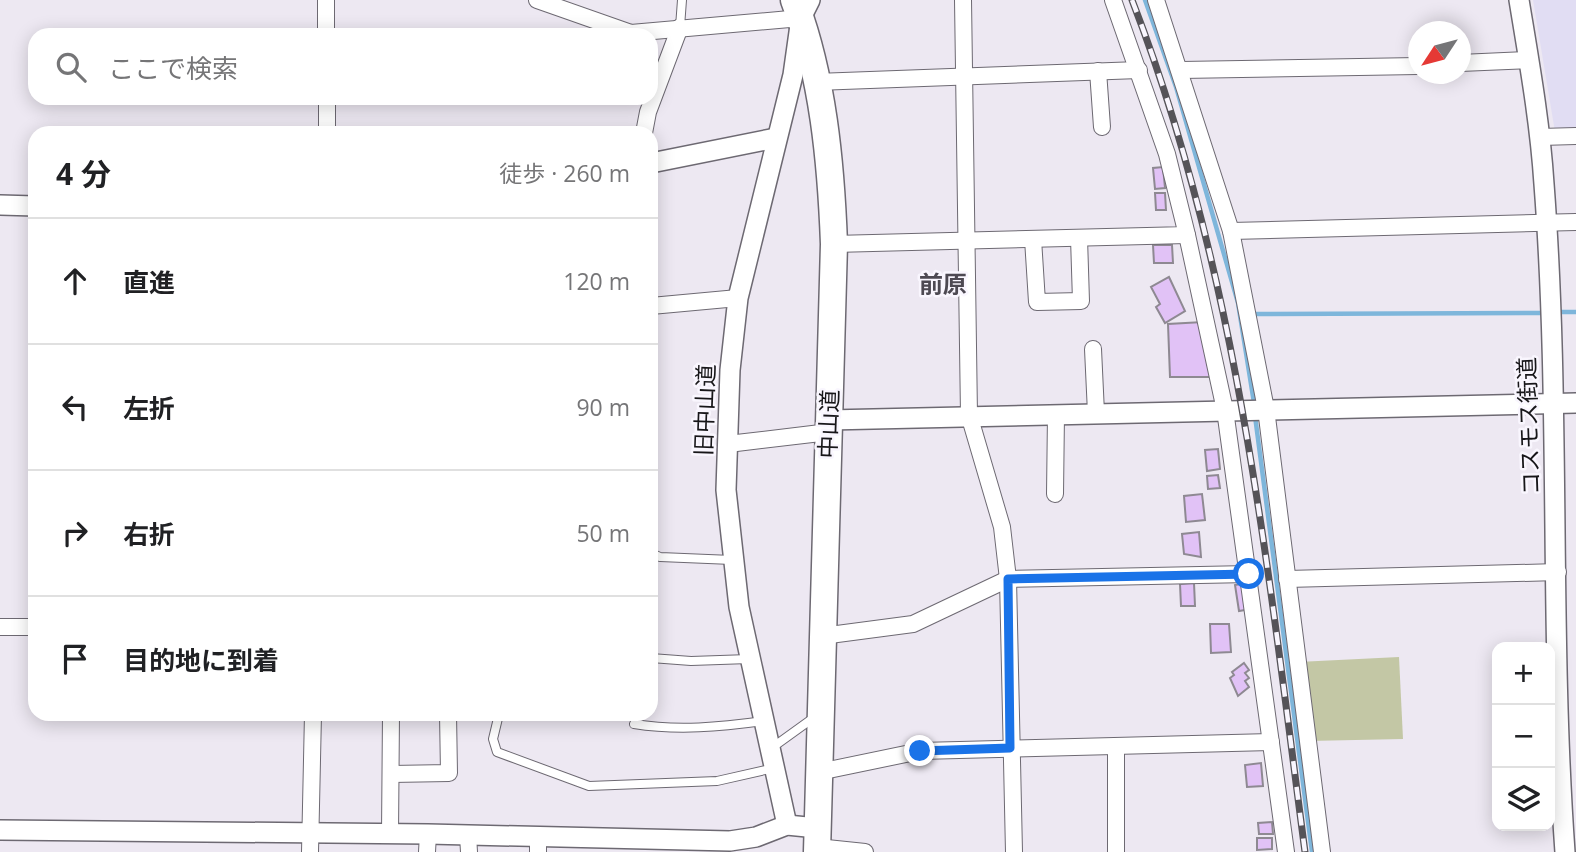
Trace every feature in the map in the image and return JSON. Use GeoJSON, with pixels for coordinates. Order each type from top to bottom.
{"type":"FeatureCollection","features":[{"type":"Feature","properties":{"kind":"highway","name":"中山道"},"geometry":{"type":"LineString","coordinates":[[802,6],[828,151],[834,244],[817,842]]}},
{"type":"Feature","properties":{"kind":"street"},"geometry":{"type":"LineString","coordinates":[[326,0],[327,28]]}},
{"type":"Feature","properties":{"kind":"street"},"geometry":{"type":"LineString","coordinates":[[963,0],[969,415],[1002,527],[1008,579],[1014,852]]}},
{"type":"Feature","properties":{"kind":"street"},"geometry":{"type":"LineString","coordinates":[[1113,0],[1167,154],[1225,410],[1286,852]]}},
{"type":"Feature","properties":{"kind":"street"},"geometry":{"type":"LineString","coordinates":[[1156,0],[1181,70],[1231,231],[1266,409],[1322,852]]}},
{"type":"Feature","properties":{"kind":"street","name":"コスモス街道"},"geometry":{"type":"LineString","coordinates":[[1519,0],[1540,137],[1547,223],[1558,572],[1558,748],[1565,852]]}},
{"type":"Feature","properties":{"kind":"street"},"geometry":{"type":"LineString","coordinates":[[542,1],[617,28]]}},
{"type":"Feature","properties":{"kind":"street"},"geometry":{"type":"LineString","coordinates":[[658,30],[802,6]]}},
{"type":"Feature","properties":{"kind":"street","name":"旧中山道"},"geometry":{"type":"LineString","coordinates":[[787,825],[749,659],[732,560],[726,490],[732,336],[738,299],[793,75],[802,6]]}},
{"type":"Feature","properties":{"kind":"street"},"geometry":{"type":"LineString","coordinates":[[658,85],[680,27]]}},
{"type":"Feature","properties":{"kind":"street"},"geometry":{"type":"LineString","coordinates":[[1471,63],[1529,60]]}},
{"type":"Feature","properties":{"kind":"street"},"geometry":{"type":"LineString","coordinates":[[1181,70],[1408,66]]}},
{"type":"Feature","properties":{"kind":"street"},"geometry":{"type":"LineString","coordinates":[[816,82],[1139,70]]}},
{"type":"Feature","properties":{"kind":"street"},"geometry":{"type":"LineString","coordinates":[[1098,71],[1102,127]]}},
{"type":"Feature","properties":{"kind":"street"},"geometry":{"type":"LineString","coordinates":[[327,105],[327,126]]}},
{"type":"Feature","properties":{"kind":"street"},"geometry":{"type":"LineString","coordinates":[[645,126],[651,105]]}},
{"type":"Feature","properties":{"kind":"street"},"geometry":{"type":"LineString","coordinates":[[1540,137],[1576,136]]}},
{"type":"Feature","properties":{"kind":"street"},"geometry":{"type":"LineString","coordinates":[[658,162],[776,138]]}},
{"type":"Feature","properties":{"kind":"street"},"geometry":{"type":"LineString","coordinates":[[0,205],[28,206]]}},
{"type":"Feature","properties":{"kind":"street"},"geometry":{"type":"LineString","coordinates":[[1231,231],[1576,222]]}},
{"type":"Feature","properties":{"kind":"street"},"geometry":{"type":"LineString","coordinates":[[834,244],[1187,235]]}},
{"type":"Feature","properties":{"kind":"street"},"geometry":{"type":"LineString","coordinates":[[1033,239],[1037,302],[1081,301],[1079,238]]}},
{"type":"Feature","properties":{"kind":"street"},"geometry":{"type":"LineString","coordinates":[[658,305],[738,299]]}},
{"type":"Feature","properties":{"kind":"street"},"geometry":{"type":"LineString","coordinates":[[1093,349],[1096,413]]}},
{"type":"Feature","properties":{"kind":"street"},"geometry":{"type":"LineString","coordinates":[[728,444],[829,426],[969,415],[1576,403]]}},
{"type":"Feature","properties":{"kind":"street"},"geometry":{"type":"LineString","coordinates":[[1055,495],[1056,414]]}},
{"type":"Feature","properties":{"kind":"street"},"geometry":{"type":"LineString","coordinates":[[1287,579],[1558,572]]}},
{"type":"Feature","properties":{"kind":"street"},"geometry":{"type":"LineString","coordinates":[[822,636],[913,624],[1008,579],[1249,574]]}},
{"type":"Feature","properties":{"kind":"street"},"geometry":{"type":"LineString","coordinates":[[0,626],[28,627]]}},
{"type":"Feature","properties":{"kind":"street"},"geometry":{"type":"LineString","coordinates":[[309,842],[313,721]]}},
{"type":"Feature","properties":{"kind":"street"},"geometry":{"type":"LineString","coordinates":[[390,834],[391,721]]}},
{"type":"Feature","properties":{"kind":"street"},"geometry":{"type":"LineString","coordinates":[[391,774],[449,773],[448,721]]}},
{"type":"Feature","properties":{"kind":"street"},"geometry":{"type":"LineString","coordinates":[[818,772],[920,751],[1271,742]]}},
{"type":"Feature","properties":{"kind":"street"},"geometry":{"type":"LineString","coordinates":[[1116,746],[1116,852]]}},
{"type":"Feature","properties":{"kind":"street"},"geometry":{"type":"LineString","coordinates":[[0,830],[309,842],[390,834],[427,843],[538,844],[730,841],[756,837],[787,825],[817,842],[865,852]]}},
{"type":"Feature","properties":{"kind":"lane"},"geometry":{"type":"LineString","coordinates":[[680,27],[682,0]]}},
{"type":"Feature","properties":{"kind":"lane"},"geometry":{"type":"LineString","coordinates":[[658,557],[732,560]]}},
{"type":"Feature","properties":{"kind":"lane"},"geometry":{"type":"LineString","coordinates":[[658,659],[691,661],[749,659]]}},
{"type":"Feature","properties":{"kind":"lane"},"geometry":{"type":"LineString","coordinates":[[497,721],[493,739],[497,752],[589,786],[717,781],[772,758],[820,713]]}},
{"type":"Feature","properties":{"kind":"lane"},"geometry":{"type":"LineString","coordinates":[[634,724],[663,729],[764,721]]}},
{"type":"Feature","properties":{"kind":"shaded area"},"geometry":{"type":"Polygon","coordinates":[[[1533,0],[1576,0],[1576,131],[1555,132],[1533,0]]]}},
{"type":"Feature","properties":{"kind":"green space"},"geometry":{"type":"Polygon","coordinates":[[[1399,657],[1403,739],[1308,741],[1298,662],[1399,657]]]}},
{"type":"Feature","properties":{"kind":"building"},"geometry":{"type":"Polygon","coordinates":[[[1163,167],[1165,188],[1155,189],[1153,168],[1163,167]]]}},
{"type":"Feature","properties":{"kind":"building"},"geometry":{"type":"Polygon","coordinates":[[[1155,193],[1165,193],[1166,210],[1156,210],[1155,193]]]}},
{"type":"Feature","properties":{"kind":"building"},"geometry":{"type":"Polygon","coordinates":[[[1153,245],[1172,245],[1173,263],[1154,263],[1153,245]]]}},
{"type":"Feature","properties":{"kind":"building"},"geometry":{"type":"Polygon","coordinates":[[[1169,277],[1185,311],[1165,323],[1156,307],[1160,304],[1151,287],[1169,277]]]}},
{"type":"Feature","properties":{"kind":"building"},"geometry":{"type":"Polygon","coordinates":[[[1203,322],[1214,377],[1170,377],[1168,324],[1203,322]]]}},
{"type":"Feature","properties":{"kind":"building"},"geometry":{"type":"Polygon","coordinates":[[[1218,449],[1220,469],[1207,471],[1205,450],[1218,449]]]}},
{"type":"Feature","properties":{"kind":"building"},"geometry":{"type":"Polygon","coordinates":[[[1218,475],[1220,488],[1208,489],[1207,476],[1218,475]]]}},
{"type":"Feature","properties":{"kind":"building"},"geometry":{"type":"Polygon","coordinates":[[[1202,494],[1205,520],[1186,522],[1184,496],[1202,494]]]}},
{"type":"Feature","properties":{"kind":"building"},"geometry":{"type":"Polygon","coordinates":[[[1199,532],[1201,557],[1184,554],[1182,534],[1199,532]]]}},
{"type":"Feature","properties":{"kind":"building"},"geometry":{"type":"Polygon","coordinates":[[[1194,583],[1195,606],[1181,606],[1180,584],[1194,583]]]}},
{"type":"Feature","properties":{"kind":"building"},"geometry":{"type":"Polygon","coordinates":[[[1247,583],[1251,609],[1239,611],[1235,585],[1247,583]]]}},
{"type":"Feature","properties":{"kind":"building"},"geometry":{"type":"Polygon","coordinates":[[[1210,624],[1229,624],[1231,652],[1211,653],[1210,624]]]}},
{"type":"Feature","properties":{"kind":"building"},"geometry":{"type":"Polygon","coordinates":[[[1244,663],[1249,670],[1245,673],[1249,678],[1245,681],[1249,687],[1238,696],[1230,678],[1234,675],[1232,672],[1244,663]]]}},
{"type":"Feature","properties":{"kind":"building"},"geometry":{"type":"Polygon","coordinates":[[[1261,763],[1263,786],[1247,787],[1245,765],[1261,763]]]}},
{"type":"Feature","properties":{"kind":"building"},"geometry":{"type":"Polygon","coordinates":[[[1272,822],[1273,834],[1259,834],[1258,823],[1272,822]]]}},
{"type":"Feature","properties":{"kind":"building"},"geometry":{"type":"Polygon","coordinates":[[[1257,838],[1272,838],[1272,849],[1257,850],[1257,838]]]}},
{"type":"Feature","properties":{"kind":"waterway"},"geometry":{"type":"LineString","coordinates":[[1145,0],[1176,87],[1238,303],[1254,403]]}},
{"type":"Feature","properties":{"kind":"waterway"},"geometry":{"type":"LineString","coordinates":[[1555,312],[1576,312]]}},
{"type":"Feature","properties":{"kind":"waterway"},"geometry":{"type":"LineString","coordinates":[[1250,314],[1546,313]]}},
{"type":"Feature","properties":{"kind":"waterway"},"geometry":{"type":"LineString","coordinates":[[1255,416],[1312,852]]}},
{"type":"Feature","properties":{"kind":"railway"},"geometry":{"type":"LineString","coordinates":[[1132,0],[1168,103],[1198,208],[1223,314],[1262,528],[1305,852]]}},
{"type":"Feature","properties":{"kind":"district","name":"前原"},"geometry":{"type":"Point","coordinates":[943,285]}},
{"type":"Feature","properties":{"kind":"route"},"geometry":{"type":"LineString","coordinates":[[920,751],[1010,748],[1008,579],[1249,574]]}}]}
